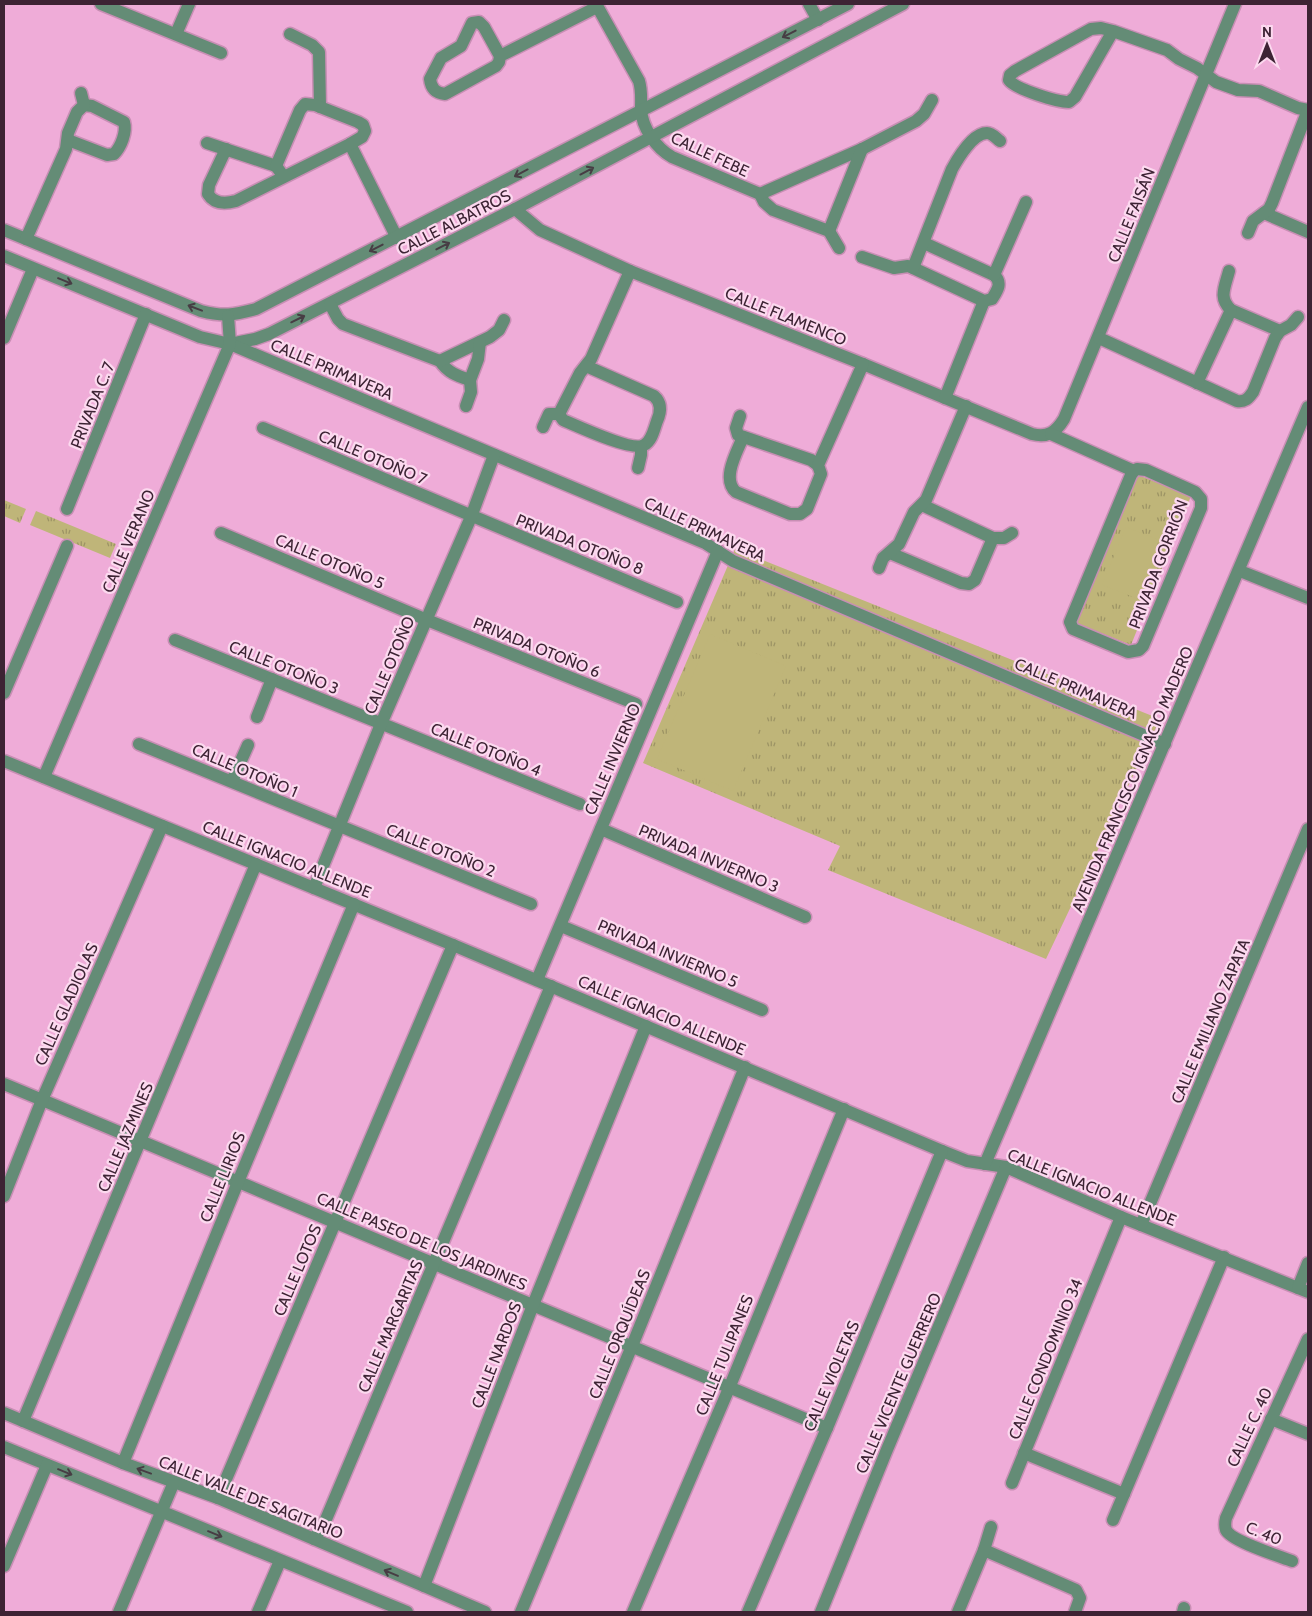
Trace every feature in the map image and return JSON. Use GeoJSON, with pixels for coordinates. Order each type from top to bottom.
{"type":"FeatureCollection","features":[{"type":"Feature","properties":{"kind":"street"},"geometry":{"type":"LineString","coordinates":[[101,4],[118,7],[221,53]]}},
{"type":"Feature","properties":{"kind":"street"},"geometry":{"type":"LineString","coordinates":[[176,34],[189,4]]}},
{"type":"Feature","properties":{"kind":"street"},"geometry":{"type":"LineString","coordinates":[[809,4],[818,20]]}},
{"type":"Feature","properties":{"kind":"street","name":"CALLE ALBATROS"},"geometry":{"type":"LineString","coordinates":[[4,230],[201,311],[228,316],[256,309],[848,4]]}},
{"type":"Feature","properties":{"kind":"street","name":"CALLE ALBATROS"},"geometry":{"type":"LineString","coordinates":[[4,256],[200,337],[230,344],[262,336],[330,304],[515,209],[903,4]]}},
{"type":"Feature","properties":{"kind":"street","name":"CALLE FAISÁN"},"geometry":{"type":"LineString","coordinates":[[1051,434],[1059,428],[1064,419],[1099,338],[1235,4]]}},
{"type":"Feature","properties":{"kind":"street"},"geometry":{"type":"LineString","coordinates":[[500,56],[596,6],[639,81],[644,124],[651,137]]}},
{"type":"Feature","properties":{"kind":"street"},"geometry":{"type":"LineString","coordinates":[[472,23],[482,24],[500,56],[496,66],[444,94],[437,93],[433,88],[430,79],[439,61],[460,46],[472,23]]}},
{"type":"Feature","properties":{"kind":"street"},"geometry":{"type":"LineString","coordinates":[[1113,30],[1075,97],[1069,102],[1058,101],[1015,86],[1008,80],[1015,71],[1091,29],[1102,28],[1113,30],[1171,52],[1178,59],[1197,68],[1216,82],[1229,88],[1259,91],[1298,108],[1308,110],[1272,203],[1264,213],[1253,221],[1248,233]]}},
{"type":"Feature","properties":{"kind":"street"},"geometry":{"type":"LineString","coordinates":[[290,34],[312,44],[317,49],[319,56],[320,107]]}},
{"type":"Feature","properties":{"kind":"street"},"geometry":{"type":"LineString","coordinates":[[26,239],[66,149],[68,133],[82,99],[124,122],[126,129],[119,149],[114,154],[107,155],[68,140]]}},
{"type":"Feature","properties":{"kind":"street","name":"CALLE FEBE"},"geometry":{"type":"LineString","coordinates":[[760,194],[862,149],[916,121],[924,114],[932,100]]}},
{"type":"Feature","properties":{"kind":"street"},"geometry":{"type":"LineString","coordinates":[[226,149],[208,190],[209,196],[216,201],[226,203],[236,201],[350,144],[362,137],[365,130],[363,125],[310,103],[302,106],[276,166]]}},
{"type":"Feature","properties":{"kind":"street"},"geometry":{"type":"LineString","coordinates":[[913,268],[952,169],[962,152],[984,133],[992,134],[1000,141]]}},
{"type":"Feature","properties":{"kind":"street","name":"CALLE FEBE"},"geometry":{"type":"LineString","coordinates":[[651,137],[660,148],[672,157],[760,194],[764,202],[773,210],[829,231]]}},
{"type":"Feature","properties":{"kind":"street"},"geometry":{"type":"LineString","coordinates":[[207,143],[276,166],[284,177]]}},
{"type":"Feature","properties":{"kind":"street"},"geometry":{"type":"LineString","coordinates":[[350,144],[397,238]]}},
{"type":"Feature","properties":{"kind":"street"},"geometry":{"type":"LineString","coordinates":[[838,248],[829,231],[862,149]]}},
{"type":"Feature","properties":{"kind":"street"},"geometry":{"type":"LineString","coordinates":[[994,275],[1026,202]]}},
{"type":"Feature","properties":{"kind":"street","name":"CALLE FLAMENCO"},"geometry":{"type":"LineString","coordinates":[[515,209],[540,230],[630,271],[1032,434],[1041,436],[1051,434]]}},
{"type":"Feature","properties":{"kind":"street"},"geometry":{"type":"LineString","coordinates":[[1264,213],[1308,232]]}},
{"type":"Feature","properties":{"kind":"street"},"geometry":{"type":"LineString","coordinates":[[862,258],[894,268],[908,266],[984,301],[992,299],[998,289],[999,281],[994,275],[924,243]]}},
{"type":"Feature","properties":{"kind":"street"},"geometry":{"type":"LineString","coordinates":[[4,338],[33,269]]}},
{"type":"Feature","properties":{"kind":"street"},"geometry":{"type":"LineString","coordinates":[[559,414],[580,373],[591,359],[630,271]]}},
{"type":"Feature","properties":{"kind":"street"},"geometry":{"type":"LineString","coordinates":[[1229,272],[1223,295],[1225,305],[1231,310],[1280,331]]}},
{"type":"Feature","properties":{"kind":"street"},"geometry":{"type":"LineString","coordinates":[[945,398],[984,301]]}},
{"type":"Feature","properties":{"kind":"street"},"geometry":{"type":"LineString","coordinates":[[330,304],[343,324],[440,361],[450,373],[470,380]]}},
{"type":"Feature","properties":{"kind":"street"},"geometry":{"type":"LineString","coordinates":[[1197,383],[1231,310]]}},
{"type":"Feature","properties":{"kind":"street","name":"PRIVADA C. 7"},"geometry":{"type":"LineString","coordinates":[[67,509],[146,314]]}},
{"type":"Feature","properties":{"kind":"street","name":"CALLE VERANO"},"geometry":{"type":"LineString","coordinates":[[44,777],[230,344],[228,316]]}},
{"type":"Feature","properties":{"kind":"street"},"geometry":{"type":"LineString","coordinates":[[1099,338],[1237,401],[1246,400],[1253,392],[1275,338],[1280,331],[1291,325],[1298,317]]}},
{"type":"Feature","properties":{"kind":"street"},"geometry":{"type":"LineString","coordinates":[[440,361],[497,332],[504,320]]}},
{"type":"Feature","properties":{"kind":"street"},"geometry":{"type":"LineString","coordinates":[[466,406],[471,392],[470,380],[478,359],[480,342]]}},
{"type":"Feature","properties":{"kind":"street","name":"CALLE PRIMAVERA"},"geometry":{"type":"LineString","coordinates":[[230,344],[705,543],[733,561],[1165,744]]}},
{"type":"Feature","properties":{"kind":"street"},"geometry":{"type":"LineString","coordinates":[[818,465],[863,364]]}},
{"type":"Feature","properties":{"kind":"street"},"geometry":{"type":"LineString","coordinates":[[559,414],[563,420],[629,446],[641,447],[649,441],[659,417],[660,405],[658,400],[654,396],[586,366]]}},
{"type":"Feature","properties":{"kind":"street"},"geometry":{"type":"LineString","coordinates":[[879,568],[883,558],[899,544],[914,512],[926,500],[966,406]]}},
{"type":"Feature","properties":{"kind":"street","name":"AVENIDA FRANCISCO IGNACIO MADERO"},"geometry":{"type":"LineString","coordinates":[[985,1164],[1240,571],[1308,407]]}},
{"type":"Feature","properties":{"kind":"street"},"geometry":{"type":"LineString","coordinates":[[543,427],[549,414],[559,414]]}},
{"type":"Feature","properties":{"kind":"street"},"geometry":{"type":"LineString","coordinates":[[740,416],[736,432],[743,437],[811,460],[818,465],[821,474],[807,509],[800,514],[790,514],[736,492],[731,488],[730,470],[743,437]]}},
{"type":"Feature","properties":{"kind":"street","name":"CALLE OTOÑO 7"},"geometry":{"type":"LineString","coordinates":[[263,428],[471,517]]}},
{"type":"Feature","properties":{"kind":"street","name":"PRIVADA GORRIÓN"},"geometry":{"type":"LineString","coordinates":[[1051,434],[1134,471],[1137,469],[1146,470],[1195,492],[1201,499],[1202,504],[1143,646],[1140,650],[1128,652],[1073,629],[1070,622],[1134,471]]}},
{"type":"Feature","properties":{"kind":"street"},"geometry":{"type":"LineString","coordinates":[[638,468],[641,447]]}},
{"type":"Feature","properties":{"kind":"street","name":"CALLE OTOÑO"},"geometry":{"type":"LineString","coordinates":[[314,888],[381,724],[471,517],[494,455]]}},
{"type":"Feature","properties":{"kind":"street"},"geometry":{"type":"LineString","coordinates":[[922,505],[993,538],[1004,538],[1012,533]]}},
{"type":"Feature","properties":{"kind":"street","name":"PRIVADA OTOÑO 8"},"geometry":{"type":"LineString","coordinates":[[471,517],[677,602]]}},
{"type":"Feature","properties":{"kind":"street","name":"CALLE OTOÑO 5"},"geometry":{"type":"LineString","coordinates":[[221,533],[427,620]]}},
{"type":"Feature","properties":{"kind":"street"},"geometry":{"type":"LineString","coordinates":[[890,553],[962,583],[970,584],[975,580],[993,538]]}},
{"type":"Feature","properties":{"kind":"street"},"geometry":{"type":"LineString","coordinates":[[4,694],[66,546]]}},
{"type":"Feature","properties":{"kind":"street","name":"CALLE INVIERNO"},"geometry":{"type":"LineString","coordinates":[[537,980],[718,551]]}},
{"type":"Feature","properties":{"kind":"street"},"geometry":{"type":"LineString","coordinates":[[1240,571],[1308,598]]}},
{"type":"Feature","properties":{"kind":"street","name":"PRIVADA OTOÑO 6"},"geometry":{"type":"LineString","coordinates":[[427,620],[636,704]]}},
{"type":"Feature","properties":{"kind":"street","name":"CALLE OTOÑO 3"},"geometry":{"type":"LineString","coordinates":[[175,640],[381,724]]}},
{"type":"Feature","properties":{"kind":"street"},"geometry":{"type":"LineString","coordinates":[[257,718],[272,679]]}},
{"type":"Feature","properties":{"kind":"street","name":"CALLE OTOÑO 4"},"geometry":{"type":"LineString","coordinates":[[381,724],[580,804]]}},
{"type":"Feature","properties":{"kind":"street","name":"CALLE OTOÑO 1"},"geometry":{"type":"LineString","coordinates":[[139,744],[339,826]]}},
{"type":"Feature","properties":{"kind":"street"},"geometry":{"type":"LineString","coordinates":[[232,781],[248,745]]}},
{"type":"Feature","properties":{"kind":"street","name":"CALLE IGNACIO ALLENDE"},"geometry":{"type":"LineString","coordinates":[[4,761],[453,945],[942,1151],[967,1161],[1006,1167],[1121,1217],[1303,1290]]}},
{"type":"Feature","properties":{"kind":"street","name":"CALLE GLADIOLAS"},"geometry":{"type":"LineString","coordinates":[[4,1196],[42,1100],[162,826]]}},
{"type":"Feature","properties":{"kind":"street","name":"CALLE OTOÑO 2"},"geometry":{"type":"LineString","coordinates":[[339,826],[531,904]]}},
{"type":"Feature","properties":{"kind":"street","name":"PRIVADA INVIERNO 3"},"geometry":{"type":"LineString","coordinates":[[601,829],[805,917]]}},
{"type":"Feature","properties":{"kind":"street","name":"CALLE EMILIANO ZAPATA"},"geometry":{"type":"LineString","coordinates":[[1141,1225],[1308,829]]}},
{"type":"Feature","properties":{"kind":"street","name":"CALLE JAZMINES"},"geometry":{"type":"LineString","coordinates":[[23,1421],[256,864]]}},
{"type":"Feature","properties":{"kind":"street","name":"CALLE LIRIOS"},"geometry":{"type":"LineString","coordinates":[[123,1463],[354,904]]}},
{"type":"Feature","properties":{"kind":"street","name":"PRIVADA INVIERNO 5"},"geometry":{"type":"LineString","coordinates":[[561,926],[762,1010]]}},
{"type":"Feature","properties":{"kind":"street","name":"CALLE LOTOS"},"geometry":{"type":"LineString","coordinates":[[218,1498],[453,945]]}},
{"type":"Feature","properties":{"kind":"street","name":"CALLE MARGARITAS"},"geometry":{"type":"LineString","coordinates":[[314,1539],[324,1524],[551,986]]}},
{"type":"Feature","properties":{"kind":"street","name":"CALLE NARDOS"},"geometry":{"type":"LineString","coordinates":[[424,1586],[533,1305],[646,1026]]}},
{"type":"Feature","properties":{"kind":"street","name":"CALLE ORQUÍDEAS"},"geometry":{"type":"LineString","coordinates":[[520,1612],[632,1346],[745,1067]]}},
{"type":"Feature","properties":{"kind":"street","name":"CALLE PASEO DE LOS JARDINES"},"geometry":{"type":"LineString","coordinates":[[4,1084],[827,1428]]}},
{"type":"Feature","properties":{"kind":"street","name":"CALLE TULIPANES"},"geometry":{"type":"LineString","coordinates":[[633,1612],[730,1386],[837,1122],[844,1109]]}},
{"type":"Feature","properties":{"kind":"street","name":"CALLE VIOLETAS"},"geometry":{"type":"LineString","coordinates":[[748,1612],[942,1151]]}},
{"type":"Feature","properties":{"kind":"street","name":"CALLE VICENTE GUERRERO"},"geometry":{"type":"LineString","coordinates":[[821,1612],[1006,1167]]}},
{"type":"Feature","properties":{"kind":"street","name":"CALLE CONDOMINIO 34"},"geometry":{"type":"LineString","coordinates":[[1121,1217],[1024,1453],[1124,1494]]}},
{"type":"Feature","properties":{"kind":"street"},"geometry":{"type":"LineString","coordinates":[[1113,1520],[1224,1257]]}},
{"type":"Feature","properties":{"kind":"street"},"geometry":{"type":"LineString","coordinates":[[1303,1290],[1308,1263]]}},
{"type":"Feature","properties":{"kind":"street","name":"CALLE C. 40"},"geometry":{"type":"LineString","coordinates":[[1226,1531],[1226,1518],[1308,1339]]}},
{"type":"Feature","properties":{"kind":"street","name":"CALLE VALLE DE SAGITARIO"},"geometry":{"type":"LineString","coordinates":[[4,1413],[123,1463],[218,1498],[485,1612]]}},
{"type":"Feature","properties":{"kind":"street"},"geometry":{"type":"LineString","coordinates":[[1271,1419],[1308,1434]]}},
{"type":"Feature","properties":{"kind":"street"},"geometry":{"type":"LineString","coordinates":[[4,1447],[399,1611]]}},
{"type":"Feature","properties":{"kind":"street"},"geometry":{"type":"LineString","coordinates":[[1012,1483],[1024,1453]]}},
{"type":"Feature","properties":{"kind":"street"},"geometry":{"type":"LineString","coordinates":[[4,1566],[47,1465]]}},
{"type":"Feature","properties":{"kind":"street"},"geometry":{"type":"LineString","coordinates":[[119,1612],[174,1482]]}},
{"type":"Feature","properties":{"kind":"street"},"geometry":{"type":"LineString","coordinates":[[958,1612],[984,1550],[991,1527]]}},
{"type":"Feature","properties":{"kind":"street","name":"C. 40"},"geometry":{"type":"LineString","coordinates":[[1226,1531],[1235,1539],[1292,1561]]}},
{"type":"Feature","properties":{"kind":"street"},"geometry":{"type":"LineString","coordinates":[[984,1550],[1076,1590],[1080,1598],[1075,1612]]}},
{"type":"Feature","properties":{"kind":"street"},"geometry":{"type":"LineString","coordinates":[[258,1612],[280,1561]]}},
{"type":"Feature","properties":{"kind":"green space"},"geometry":{"type":"Polygon","coordinates":[[[1133,473],[1191,496],[1131,645],[1073,622],[1133,473]]]}},
{"type":"Feature","properties":{"kind":"green space"},"geometry":{"type":"Polygon","coordinates":[[[4,500],[26,509],[20,523],[4,516],[4,500]]]}},
{"type":"Feature","properties":{"kind":"green space"},"geometry":{"type":"Polygon","coordinates":[[[36,511],[116,544],[110,558],[30,525],[36,511]]]}},
{"type":"Feature","properties":{"kind":"green space"},"geometry":{"type":"Polygon","coordinates":[[[1126,527],[1159,540],[1136,598],[1102,585],[1126,527]]]}},
{"type":"Feature","properties":{"kind":"green space"},"geometry":{"type":"Polygon","coordinates":[[[735,549],[1160,719],[1046,959],[828,870],[840,846],[643,763],[735,549]]]}},
{"type":"Feature","properties":{"kind":"green space"},"geometry":{"type":"Polygon","coordinates":[[[710,634],[786,666],[733,791],[657,759],[710,634]]]}}]}
